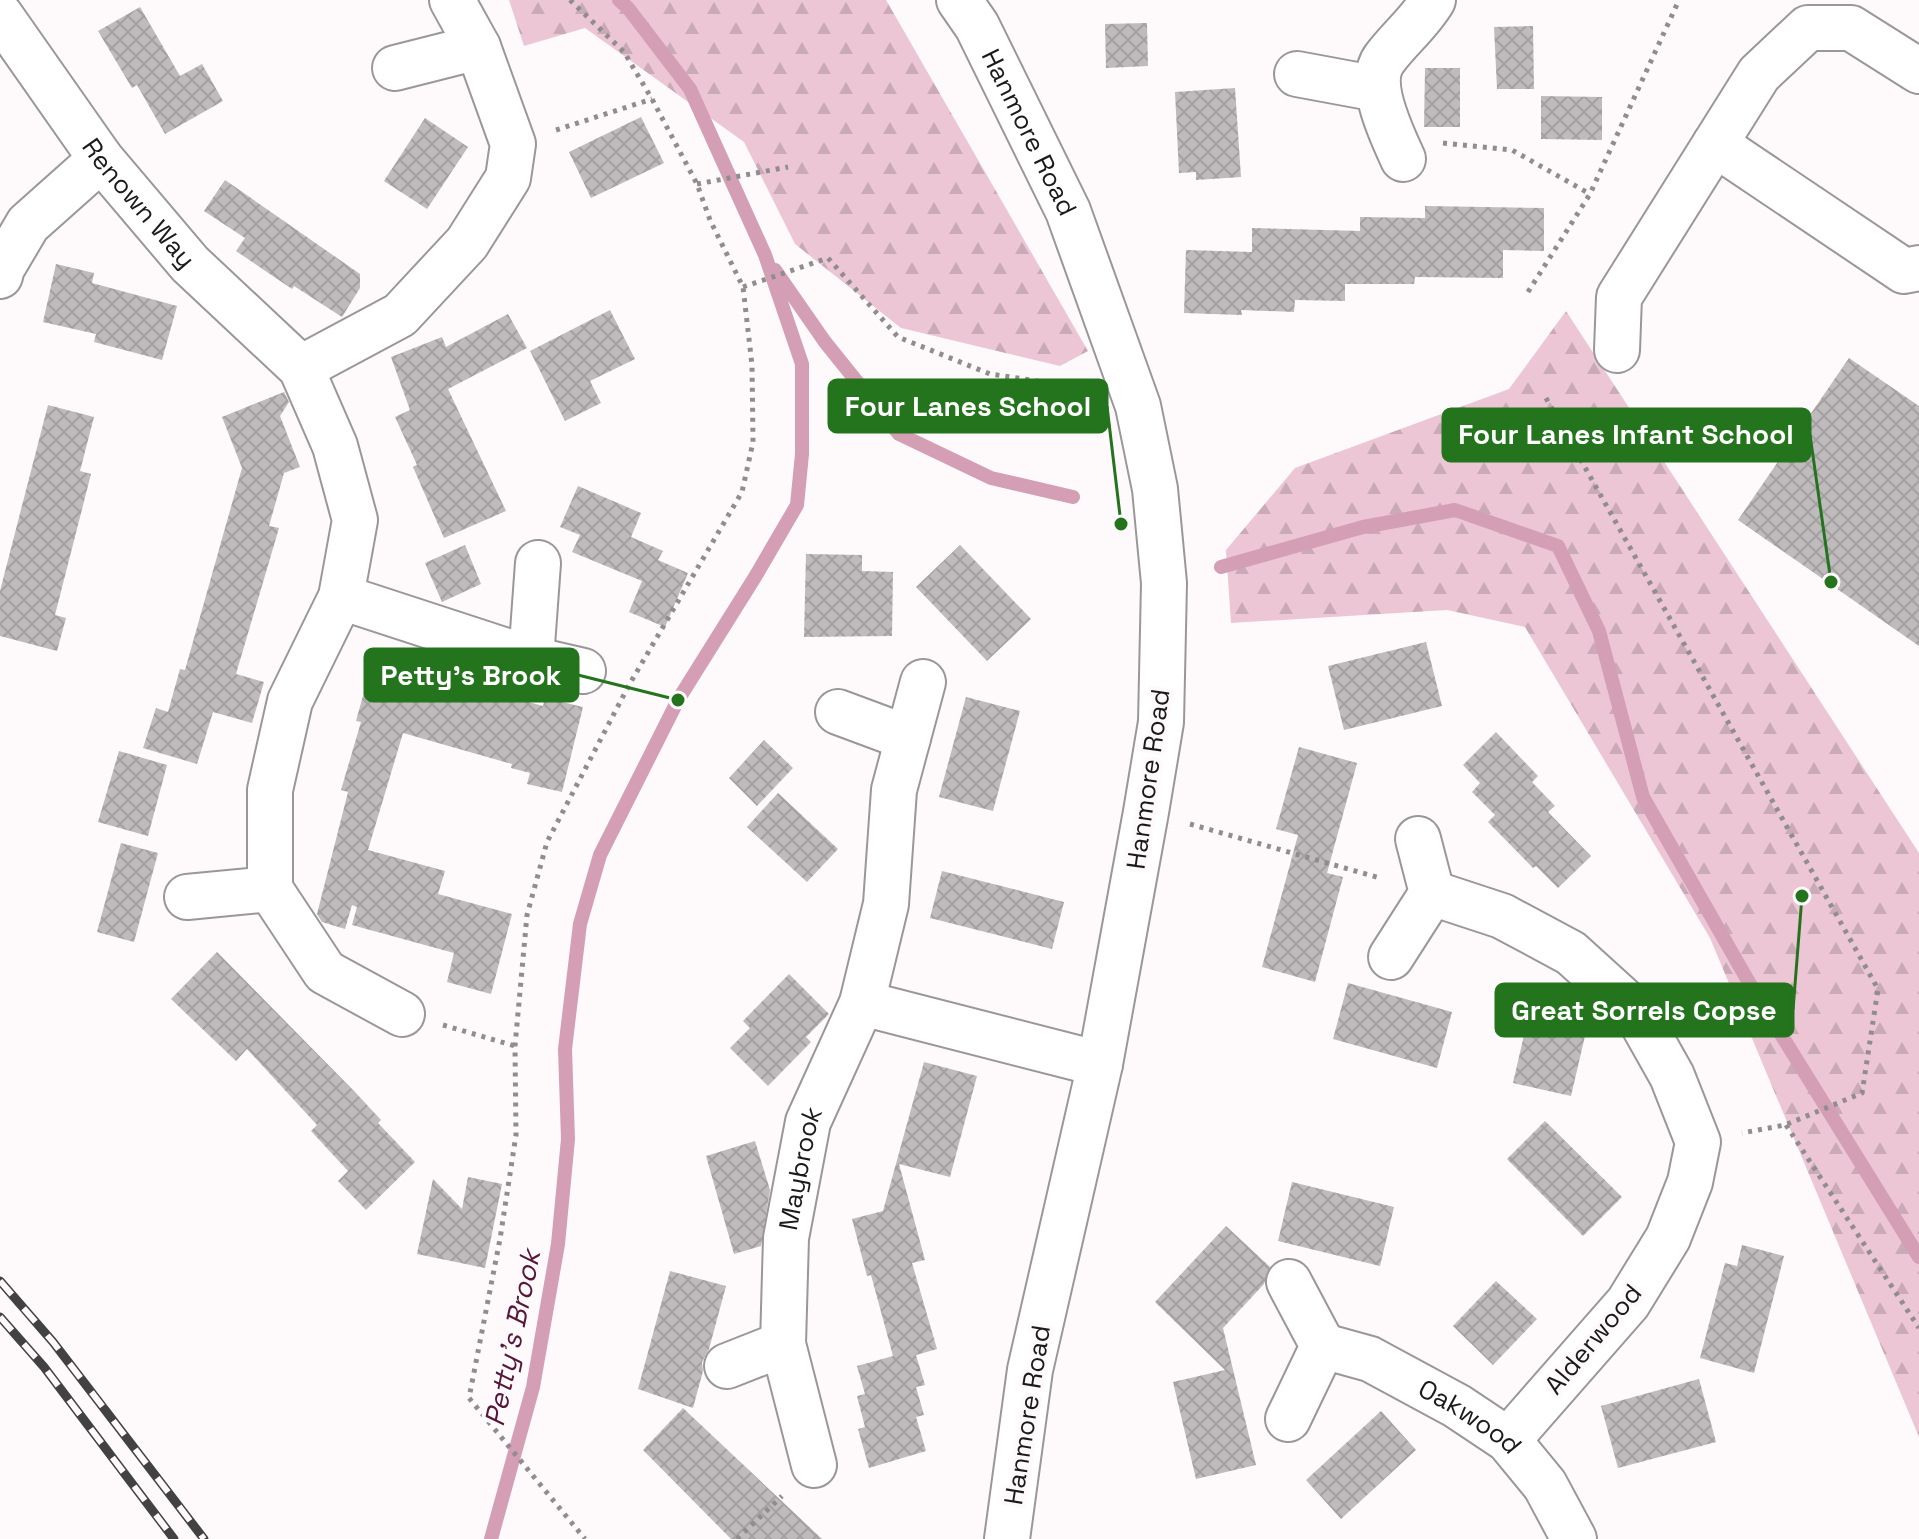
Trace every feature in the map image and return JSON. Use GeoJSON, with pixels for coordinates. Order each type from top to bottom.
{"type":"FeatureCollection","features":[{"type":"Feature","properties":{"kind":"street"},"geometry":{"type":"LineString","coordinates":[[301,368],[400,315],[467,243],[508,178],[513,144],[478,47],[452,0]]}},
{"type":"Feature","properties":{"kind":"street","name":"Hanmore Road"},"geometry":{"type":"LineString","coordinates":[[959,0],[977,26],[1068,211],[1138,406],[1155,489],[1164,583],[1161,722],[1100,1064],[1030,1370],[1007,1539]]}},
{"type":"Feature","properties":{"kind":"street"},"geometry":{"type":"LineString","coordinates":[[1400,151],[1383,114],[1378,89],[1382,61],[1433,0]]}},
{"type":"Feature","properties":{"kind":"street","name":"Renown Way"},"geometry":{"type":"LineString","coordinates":[[0,15],[101,159],[190,264],[301,368],[335,446],[355,520],[341,597],[290,701],[270,790],[270,889]]}},
{"type":"Feature","properties":{"kind":"street"},"geometry":{"type":"LineString","coordinates":[[1617,350],[1619,297],[1759,74],[1808,28],[1851,28],[1919,71]]}},
{"type":"Feature","properties":{"kind":"street"},"geometry":{"type":"LineString","coordinates":[[395,68],[478,47]]}},
{"type":"Feature","properties":{"kind":"street"},"geometry":{"type":"LineString","coordinates":[[1297,74],[1378,89]]}},
{"type":"Feature","properties":{"kind":"street"},"geometry":{"type":"LineString","coordinates":[[1715,144],[1904,271],[1919,268]]}},
{"type":"Feature","properties":{"kind":"street"},"geometry":{"type":"LineString","coordinates":[[1,270],[28,224],[101,159]]}},
{"type":"Feature","properties":{"kind":"street"},"geometry":{"type":"LineString","coordinates":[[531,659],[538,563]]}},
{"type":"Feature","properties":{"kind":"street"},"geometry":{"type":"LineString","coordinates":[[341,597],[531,659],[583,671]]}},
{"type":"Feature","properties":{"kind":"street","name":"Maybrook"},"geometry":{"type":"LineString","coordinates":[[814,1465],[783,1344],[786,1238],[808,1122],[862,1003],[886,904],[894,790],[923,682]]}},
{"type":"Feature","properties":{"kind":"street"},"geometry":{"type":"LineString","coordinates":[[838,712],[908,738]]}},
{"type":"Feature","properties":{"kind":"street"},"geometry":{"type":"LineString","coordinates":[[1391,957],[1432,893],[1418,839]]}},
{"type":"Feature","properties":{"kind":"street"},"geometry":{"type":"LineString","coordinates":[[187,897],[270,889],[325,972],[402,1014]]}},
{"type":"Feature","properties":{"kind":"street","name":"Alderwood"},"geometry":{"type":"LineString","coordinates":[[1432,893],[1502,916],[1571,953],[1636,1012],[1672,1076],[1698,1142],[1690,1182],[1668,1238],[1628,1303],[1508,1440]]}},
{"type":"Feature","properties":{"kind":"street"},"geometry":{"type":"LineString","coordinates":[[862,1003],[1100,1064]]}},
{"type":"Feature","properties":{"kind":"street"},"geometry":{"type":"LineString","coordinates":[[1288,1419],[1323,1346],[1289,1282]]}},
{"type":"Feature","properties":{"kind":"street"},"geometry":{"type":"LineString","coordinates":[[727,1366],[783,1344]]}},
{"type":"Feature","properties":{"kind":"street","name":"Oakwood"},"geometry":{"type":"LineString","coordinates":[[1323,1346],[1370,1359],[1457,1406],[1508,1440],[1545,1485],[1574,1539]]}},
{"type":"Feature","properties":{"kind":"path"},"geometry":{"type":"LineString","coordinates":[[1528,292],[1590,194],[1679,0]]}},
{"type":"Feature","properties":{"kind":"path"},"geometry":{"type":"LineString","coordinates":[[513,144],[652,99]]}},
{"type":"Feature","properties":{"kind":"path"},"geometry":{"type":"LineString","coordinates":[[1400,151],[1465,144],[1512,150],[1590,194]]}},
{"type":"Feature","properties":{"kind":"path"},"geometry":{"type":"LineString","coordinates":[[697,184],[788,167]]}},
{"type":"Feature","properties":{"kind":"path"},"geometry":{"type":"LineString","coordinates":[[743,287],[828,258],[898,337],[990,374],[1058,384],[1087,382]]}},
{"type":"Feature","properties":{"kind":"path"},"geometry":{"type":"LineString","coordinates":[[1546,398],[1878,989],[1862,1093],[1785,1125],[1919,1328]]}},
{"type":"Feature","properties":{"kind":"path"},"geometry":{"type":"LineString","coordinates":[[1146,812],[1432,893]]}},
{"type":"Feature","properties":{"kind":"path"},"geometry":{"type":"LineString","coordinates":[[402,1014],[515,1046]]}},
{"type":"Feature","properties":{"kind":"path"},"geometry":{"type":"LineString","coordinates":[[469,1398],[585,1539]]}},
{"type":"Feature","properties":{"kind":"path"},"geometry":{"type":"LineString","coordinates":[[737,1539],[814,1465]]}},
{"type":"Feature","properties":{"kind":"green space"},"geometry":{"type":"Polygon","coordinates":[[[509,0],[886,0],[1088,351],[1060,366],[901,328],[795,244],[744,142],[585,28],[524,46],[509,0]]]}},
{"type":"Feature","properties":{"kind":"green space"},"geometry":{"type":"Polygon","coordinates":[[[1566,311],[1919,853],[1919,1437],[1710,938],[1525,627],[1447,610],[1231,623],[1226,550],[1295,468],[1509,389],[1566,311]]]}},
{"type":"Feature","properties":{"kind":"building"},"geometry":{"type":"Polygon","coordinates":[[[140,7],[180,76],[202,64],[223,101],[165,134],[137,85],[132,88],[98,31],[140,7]]]}},
{"type":"Feature","properties":{"kind":"building"},"geometry":{"type":"Polygon","coordinates":[[[1147,23],[1148,66],[1106,68],[1105,24],[1147,23]]]}},
{"type":"Feature","properties":{"kind":"building"},"geometry":{"type":"Polygon","coordinates":[[[1533,26],[1534,89],[1497,89],[1494,27],[1533,26]]]}},
{"type":"Feature","properties":{"kind":"building"},"geometry":{"type":"Polygon","coordinates":[[[1425,68],[1460,68],[1460,127],[1424,127],[1425,68]]]}},
{"type":"Feature","properties":{"kind":"building"},"geometry":{"type":"Polygon","coordinates":[[[1235,88],[1241,177],[1196,180],[1196,172],[1179,173],[1175,92],[1235,88]]]}},
{"type":"Feature","properties":{"kind":"building"},"geometry":{"type":"Polygon","coordinates":[[[1541,96],[1602,97],[1602,140],[1541,139],[1541,96]]]}},
{"type":"Feature","properties":{"kind":"building"},"geometry":{"type":"Polygon","coordinates":[[[641,117],[664,163],[591,198],[569,152],[641,117]]]}},
{"type":"Feature","properties":{"kind":"building"},"geometry":{"type":"Polygon","coordinates":[[[425,118],[468,147],[427,209],[384,181],[425,118]]]}},
{"type":"Feature","properties":{"kind":"building"},"geometry":{"type":"Polygon","coordinates":[[[225,180],[360,274],[360,288],[342,317],[294,286],[292,289],[236,251],[245,238],[204,211],[225,180]]]}},
{"type":"Feature","properties":{"kind":"building"},"geometry":{"type":"Polygon","coordinates":[[[1425,206],[1544,208],[1544,251],[1503,250],[1503,278],[1415,277],[1414,284],[1345,284],[1345,301],[1295,300],[1294,312],[1241,310],[1242,315],[1184,313],[1186,250],[1252,252],[1252,228],[1360,231],[1360,217],[1425,218],[1425,206]]]}},
{"type":"Feature","properties":{"kind":"building"},"geometry":{"type":"Polygon","coordinates":[[[56,264],[94,273],[92,283],[177,306],[162,360],[94,342],[96,334],[43,322],[56,264]]]}},
{"type":"Feature","properties":{"kind":"building"},"geometry":{"type":"Polygon","coordinates":[[[610,310],[635,359],[590,381],[601,403],[565,421],[530,351],[610,310]]]}},
{"type":"Feature","properties":{"kind":"building"},"geometry":{"type":"Polygon","coordinates":[[[508,314],[527,348],[448,389],[506,511],[444,538],[395,417],[410,410],[391,357],[442,337],[446,347],[508,314]]]}},
{"type":"Feature","properties":{"kind":"building"},"geometry":{"type":"Polygon","coordinates":[[[1849,358],[1919,406],[1919,646],[1738,520],[1849,358]]]}},
{"type":"Feature","properties":{"kind":"building"},"geometry":{"type":"Polygon","coordinates":[[[284,392],[289,402],[280,416],[300,467],[284,473],[269,526],[279,528],[236,674],[264,682],[252,723],[213,712],[197,764],[143,748],[156,708],[168,712],[180,669],[185,670],[242,468],[222,417],[284,392]]]}},
{"type":"Feature","properties":{"kind":"building"},"geometry":{"type":"Polygon","coordinates":[[[48,405],[94,417],[80,471],[91,474],[55,615],[66,618],[57,651],[0,636],[0,591],[48,405]]]}},
{"type":"Feature","properties":{"kind":"building"},"geometry":{"type":"Polygon","coordinates":[[[578,486],[641,513],[631,537],[663,551],[658,560],[688,573],[665,627],[629,612],[642,581],[572,552],[580,535],[560,527],[578,486]]]}},
{"type":"Feature","properties":{"kind":"building"},"geometry":{"type":"Polygon","coordinates":[[[465,545],[481,584],[442,602],[425,563],[465,545]]]}},
{"type":"Feature","properties":{"kind":"building"},"geometry":{"type":"Polygon","coordinates":[[[960,545],[1031,619],[987,661],[916,587],[960,545]]]}},
{"type":"Feature","properties":{"kind":"building"},"geometry":{"type":"Polygon","coordinates":[[[806,554],[862,555],[862,571],[893,572],[892,636],[804,637],[806,554]]]}},
{"type":"Feature","properties":{"kind":"building"},"geometry":{"type":"Polygon","coordinates":[[[1426,642],[1442,706],[1344,730],[1328,666],[1426,642]]]}},
{"type":"Feature","properties":{"kind":"building"},"geometry":{"type":"Polygon","coordinates":[[[374,656],[413,663],[411,669],[543,706],[545,698],[583,707],[562,792],[527,784],[530,773],[511,768],[512,764],[403,733],[368,850],[445,871],[438,894],[512,914],[491,994],[447,982],[454,953],[352,925],[357,907],[352,905],[345,929],[322,922],[317,914],[348,792],[341,790],[361,722],[356,721],[374,656]]]}},
{"type":"Feature","properties":{"kind":"building"},"geometry":{"type":"Polygon","coordinates":[[[966,697],[1020,711],[993,811],[939,797],[966,697]]]}},
{"type":"Feature","properties":{"kind":"building"},"geometry":{"type":"Polygon","coordinates":[[[1496,732],[1538,776],[1532,782],[1555,806],[1548,812],[1591,856],[1558,888],[1536,866],[1533,868],[1488,822],[1495,815],[1472,792],[1480,783],[1463,765],[1496,732]]]}},
{"type":"Feature","properties":{"kind":"building"},"geometry":{"type":"Polygon","coordinates":[[[764,740],[793,768],[757,806],[729,778],[764,740]]]}},
{"type":"Feature","properties":{"kind":"building"},"geometry":{"type":"Polygon","coordinates":[[[1299,747],[1357,763],[1327,873],[1343,877],[1315,982],[1262,967],[1298,835],[1276,829],[1299,747]]]}},
{"type":"Feature","properties":{"kind":"building"},"geometry":{"type":"Polygon","coordinates":[[[119,751],[167,765],[148,836],[98,822],[119,751]]]}},
{"type":"Feature","properties":{"kind":"building"},"geometry":{"type":"Polygon","coordinates":[[[778,793],[838,849],[807,882],[747,827],[778,793]]]}},
{"type":"Feature","properties":{"kind":"building"},"geometry":{"type":"Polygon","coordinates":[[[121,843],[158,853],[134,942],[97,932],[121,843]]]}},
{"type":"Feature","properties":{"kind":"building"},"geometry":{"type":"Polygon","coordinates":[[[942,871],[1064,902],[1052,949],[930,918],[942,871]]]}},
{"type":"Feature","properties":{"kind":"building"},"geometry":{"type":"Polygon","coordinates":[[[217,952],[354,1091],[381,1120],[378,1123],[415,1162],[366,1210],[338,1181],[348,1171],[311,1131],[317,1125],[247,1049],[236,1061],[171,999],[217,952]]]}},
{"type":"Feature","properties":{"kind":"building"},"geometry":{"type":"Polygon","coordinates":[[[789,974],[829,1014],[806,1037],[811,1042],[768,1086],[730,1048],[750,1028],[743,1021],[789,974]]]}},
{"type":"Feature","properties":{"kind":"building"},"geometry":{"type":"Polygon","coordinates":[[[1348,983],[1452,1012],[1437,1068],[1333,1039],[1348,983]]]}},
{"type":"Feature","properties":{"kind":"building"},"geometry":{"type":"Polygon","coordinates":[[[1535,987],[1584,998],[1592,1006],[1571,1096],[1513,1083],[1535,987]]]}},
{"type":"Feature","properties":{"kind":"building"},"geometry":{"type":"Polygon","coordinates":[[[924,1062],[977,1076],[950,1177],[899,1164],[925,1260],[912,1263],[937,1349],[916,1355],[925,1385],[916,1387],[924,1415],[916,1417],[926,1451],[869,1468],[858,1429],[865,1427],[857,1396],[865,1394],[857,1366],[893,1356],[852,1219],[883,1211],[924,1062]]]}},
{"type":"Feature","properties":{"kind":"building"},"geometry":{"type":"Polygon","coordinates":[[[1545,1121],[1622,1197],[1583,1236],[1507,1159],[1545,1121]]]}},
{"type":"Feature","properties":{"kind":"building"},"geometry":{"type":"Polygon","coordinates":[[[755,1141],[770,1190],[761,1246],[734,1254],[706,1156],[755,1141]]]}},
{"type":"Feature","properties":{"kind":"building"},"geometry":{"type":"Polygon","coordinates":[[[468,1177],[502,1184],[485,1268],[417,1254],[433,1179],[462,1209],[468,1177]]]}},
{"type":"Feature","properties":{"kind":"building"},"geometry":{"type":"Polygon","coordinates":[[[1292,1182],[1394,1207],[1380,1266],[1278,1241],[1292,1182]]]}},
{"type":"Feature","properties":{"kind":"building"},"geometry":{"type":"Polygon","coordinates":[[[1226,1226],[1270,1267],[1264,1284],[1223,1328],[1256,1465],[1196,1479],[1173,1382],[1225,1370],[1155,1302],[1226,1226]]]}},
{"type":"Feature","properties":{"kind":"building"},"geometry":{"type":"Polygon","coordinates":[[[1742,1245],[1784,1256],[1754,1373],[1700,1358],[1725,1263],[1737,1266],[1742,1245]]]}},
{"type":"Feature","properties":{"kind":"building"},"geometry":{"type":"Polygon","coordinates":[[[670,1271],[726,1286],[709,1349],[702,1362],[703,1371],[693,1408],[638,1389],[670,1271]]]}},
{"type":"Feature","properties":{"kind":"building"},"geometry":{"type":"Polygon","coordinates":[[[1496,1281],[1537,1319],[1493,1365],[1453,1326],[1496,1281]]]}},
{"type":"Feature","properties":{"kind":"building"},"geometry":{"type":"Polygon","coordinates":[[[1699,1379],[1716,1442],[1618,1468],[1601,1406],[1699,1379]]]}},
{"type":"Feature","properties":{"kind":"building"},"geometry":{"type":"Polygon","coordinates":[[[683,1408],[822,1539],[731,1539],[643,1450],[683,1408]]]}},
{"type":"Feature","properties":{"kind":"building"},"geometry":{"type":"Polygon","coordinates":[[[1381,1411],[1416,1450],[1341,1519],[1306,1480],[1381,1411]]]}},
{"type":"Feature","properties":{"kind":"waterway","name":"Petty's Brook"},"geometry":{"type":"LineString","coordinates":[[491,1539],[533,1387],[558,1244],[568,1139],[565,1049],[580,924],[600,855],[678,700],[797,505],[802,454],[802,364],[765,255],[690,89],[619,0]]}},
{"type":"Feature","properties":{"kind":"waterway"},"geometry":{"type":"LineString","coordinates":[[775,270],[825,342],[899,434],[991,478],[1073,497]]}},
{"type":"Feature","properties":{"kind":"waterway"},"geometry":{"type":"LineString","coordinates":[[1221,567],[1363,527],[1455,510],[1558,546],[1599,631],[1643,797],[1751,986],[1919,1257]]}},
{"type":"Feature","properties":{"kind":"railway"},"geometry":{"type":"LineString","coordinates":[[0,1281],[53,1342],[204,1539]]}},
{"type":"Feature","properties":{"kind":"railway"},"geometry":{"type":"LineString","coordinates":[[0,1317],[44,1367],[174,1539]]}},
{"type":"Feature","properties":{"kind":"place","name":"Four Lanes School"},"geometry":{"type":"Point","coordinates":[1121,524]}},
{"type":"Feature","properties":{"kind":"place","name":"Four Lanes Infant School"},"geometry":{"type":"Point","coordinates":[1831,582]}},
{"type":"Feature","properties":{"kind":"place","name":"Petty's Brook"},"geometry":{"type":"Point","coordinates":[678,700]}},
{"type":"Feature","properties":{"kind":"place","name":"Great Sorrels Copse"},"geometry":{"type":"Point","coordinates":[1802,896]}}]}
